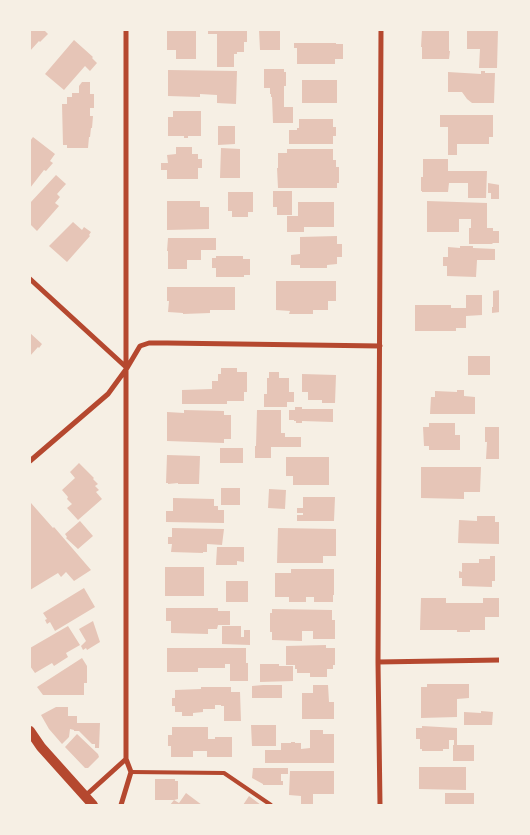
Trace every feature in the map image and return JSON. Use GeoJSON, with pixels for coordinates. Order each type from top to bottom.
{"type":"FeatureCollection","features":[{"type":"Feature","properties":{"kind":"main road"},"geometry":{"type":"LineString","coordinates":[[30,731],[41,747],[92,805]]}},
{"type":"Feature","properties":{"kind":"street"},"geometry":{"type":"LineString","coordinates":[[121,805],[131,772],[126,758],[126,30]]}},
{"type":"Feature","properties":{"kind":"street"},"geometry":{"type":"LineString","coordinates":[[380,805],[378,662],[381,30]]}},
{"type":"Feature","properties":{"kind":"street"},"geometry":{"type":"LineString","coordinates":[[30,278],[127,368]]}},
{"type":"Feature","properties":{"kind":"street"},"geometry":{"type":"LineString","coordinates":[[30,462],[108,394],[140,346],[149,343],[380,346]]}},
{"type":"Feature","properties":{"kind":"street"},"geometry":{"type":"LineString","coordinates":[[378,662],[500,660]]}},
{"type":"Feature","properties":{"kind":"street"},"geometry":{"type":"LineString","coordinates":[[84,797],[126,758]]}},
{"type":"Feature","properties":{"kind":"lane"},"geometry":{"type":"LineString","coordinates":[[131,772],[224,773],[272,805]]}},
{"type":"Feature","properties":{"kind":"building"},"geometry":{"type":"Polygon","coordinates":[[[30,30],[44,30],[48,34],[30,51],[30,30]]]}},
{"type":"Feature","properties":{"kind":"building"},"geometry":{"type":"Polygon","coordinates":[[[167,30],[196,30],[196,59],[176,59],[176,50],[167,50],[167,30]]]}},
{"type":"Feature","properties":{"kind":"building"},"geometry":{"type":"Polygon","coordinates":[[[208,30],[247,30],[247,42],[244,42],[244,52],[234,54],[234,67],[217,67],[217,34],[208,34],[208,30]]]}},
{"type":"Feature","properties":{"kind":"building"},"geometry":{"type":"Polygon","coordinates":[[[259,30],[280,30],[280,50],[260,50],[259,30]]]}},
{"type":"Feature","properties":{"kind":"building"},"geometry":{"type":"Polygon","coordinates":[[[422,30],[449,30],[449,59],[422,59],[422,30]]]}},
{"type":"Feature","properties":{"kind":"building"},"geometry":{"type":"Polygon","coordinates":[[[467,30],[498,30],[497,68],[479,68],[480,49],[467,49],[467,30]]]}},
{"type":"Feature","properties":{"kind":"building"},"geometry":{"type":"Polygon","coordinates":[[[74,40],[97,63],[90,71],[85,66],[64,90],[45,74],[74,40]]]}},
{"type":"Feature","properties":{"kind":"building"},"geometry":{"type":"Polygon","coordinates":[[[294,43],[343,44],[343,59],[335,59],[335,64],[297,64],[297,48],[294,48],[294,43]]]}},
{"type":"Feature","properties":{"kind":"building"},"geometry":{"type":"Polygon","coordinates":[[[264,69],[284,69],[284,72],[286,72],[284,107],[293,107],[293,123],[273,123],[272,97],[270,88],[264,88],[264,69]]]}},
{"type":"Feature","properties":{"kind":"building"},"geometry":{"type":"Polygon","coordinates":[[[168,70],[237,71],[236,104],[217,103],[217,95],[200,94],[200,97],[168,96],[168,70]]]}},
{"type":"Feature","properties":{"kind":"building"},"geometry":{"type":"Polygon","coordinates":[[[481,71],[495,73],[494,103],[472,103],[462,92],[448,92],[448,72],[481,74],[481,71]]]}},
{"type":"Feature","properties":{"kind":"building"},"geometry":{"type":"Polygon","coordinates":[[[302,80],[337,80],[337,103],[302,103],[302,80]]]}},
{"type":"Feature","properties":{"kind":"building"},"geometry":{"type":"Polygon","coordinates":[[[82,82],[90,82],[90,94],[94,94],[94,108],[90,108],[90,116],[93,116],[88,148],[67,148],[67,145],[63,145],[62,104],[67,104],[67,97],[72,97],[72,93],[79,93],[79,86],[82,82]]]}},
{"type":"Feature","properties":{"kind":"building"},"geometry":{"type":"Polygon","coordinates":[[[173,111],[201,111],[201,136],[188,136],[188,138],[184,138],[184,136],[168,136],[168,117],[173,117],[173,111]]]}},
{"type":"Feature","properties":{"kind":"building"},"geometry":{"type":"Polygon","coordinates":[[[440,115],[493,115],[493,137],[489,137],[489,144],[457,144],[457,155],[448,155],[448,127],[440,127],[440,115]]]}},
{"type":"Feature","properties":{"kind":"building"},"geometry":{"type":"Polygon","coordinates":[[[299,119],[333,119],[333,127],[336,127],[336,136],[333,136],[333,144],[289,144],[289,130],[297,130],[299,128],[299,119]]]}},
{"type":"Feature","properties":{"kind":"building"},"geometry":{"type":"Polygon","coordinates":[[[218,126],[235,126],[235,144],[218,145],[218,126]]]}},
{"type":"Feature","properties":{"kind":"building"},"geometry":{"type":"Polygon","coordinates":[[[33,137],[55,154],[50,161],[53,163],[46,171],[44,170],[30,188],[30,141],[33,137]]]}},
{"type":"Feature","properties":{"kind":"building"},"geometry":{"type":"Polygon","coordinates":[[[176,147],[192,147],[192,154],[198,154],[198,159],[202,159],[202,168],[198,168],[198,179],[167,179],[167,170],[161,170],[161,163],[168,163],[167,155],[176,154],[176,147]]]}},
{"type":"Feature","properties":{"kind":"building"},"geometry":{"type":"Polygon","coordinates":[[[221,148],[240,149],[240,178],[220,178],[221,148]]]}},
{"type":"Feature","properties":{"kind":"building"},"geometry":{"type":"Polygon","coordinates":[[[287,149],[333,149],[333,160],[336,160],[336,167],[339,167],[339,183],[337,183],[337,188],[278,188],[278,153],[287,153],[287,149]]]}},
{"type":"Feature","properties":{"kind":"building"},"geometry":{"type":"Polygon","coordinates":[[[423,159],[448,159],[448,171],[487,171],[486,198],[468,198],[468,183],[449,183],[448,192],[422,192],[423,159]]]}},
{"type":"Feature","properties":{"kind":"building"},"geometry":{"type":"Polygon","coordinates":[[[56,175],[66,184],[57,194],[60,197],[55,203],[59,206],[37,231],[30,224],[30,203],[56,175]]]}},
{"type":"Feature","properties":{"kind":"building"},"geometry":{"type":"Polygon","coordinates":[[[488,183],[500,185],[500,199],[491,199],[491,193],[488,193],[488,183]]]}},
{"type":"Feature","properties":{"kind":"building"},"geometry":{"type":"Polygon","coordinates":[[[273,191],[292,191],[292,215],[277,215],[277,207],[273,207],[273,191]]]}},
{"type":"Feature","properties":{"kind":"building"},"geometry":{"type":"Polygon","coordinates":[[[228,192],[253,192],[253,212],[248,212],[248,217],[232,217],[232,211],[228,211],[228,192]]]}},
{"type":"Feature","properties":{"kind":"building"},"geometry":{"type":"Polygon","coordinates":[[[167,201],[200,201],[200,207],[209,207],[209,229],[167,230],[167,201]]]}},
{"type":"Feature","properties":{"kind":"building"},"geometry":{"type":"Polygon","coordinates":[[[427,201],[487,203],[487,228],[493,228],[493,231],[500,231],[500,243],[469,244],[471,219],[459,219],[459,232],[427,232],[427,201]]]}},
{"type":"Feature","properties":{"kind":"building"},"geometry":{"type":"Polygon","coordinates":[[[298,202],[334,202],[334,227],[304,227],[304,232],[287,232],[287,216],[298,216],[298,202]]]}},
{"type":"Feature","properties":{"kind":"building"},"geometry":{"type":"Polygon","coordinates":[[[73,222],[82,230],[84,227],[91,232],[90,236],[67,262],[49,246],[73,222]]]}},
{"type":"Feature","properties":{"kind":"building"},"geometry":{"type":"Polygon","coordinates":[[[337,236],[337,244],[342,244],[342,257],[337,257],[337,264],[327,265],[327,268],[300,268],[300,265],[291,265],[291,255],[300,254],[300,237],[337,236]]]}},
{"type":"Feature","properties":{"kind":"building"},"geometry":{"type":"Polygon","coordinates":[[[168,238],[216,238],[216,250],[201,250],[201,260],[187,260],[187,269],[168,269],[168,238]]]}},
{"type":"Feature","properties":{"kind":"building"},"geometry":{"type":"Polygon","coordinates":[[[460,246],[495,249],[495,260],[477,260],[476,277],[447,276],[447,266],[443,266],[443,257],[448,257],[448,247],[460,248],[460,246]]]}},
{"type":"Feature","properties":{"kind":"building"},"geometry":{"type":"Polygon","coordinates":[[[216,256],[243,256],[243,259],[250,259],[250,275],[244,275],[244,277],[216,277],[216,268],[212,268],[212,258],[216,258],[216,256]]]}},
{"type":"Feature","properties":{"kind":"building"},"geometry":{"type":"Polygon","coordinates":[[[276,281],[336,281],[336,301],[328,301],[328,310],[313,310],[313,314],[289,314],[290,311],[276,310],[276,281]]]}},
{"type":"Feature","properties":{"kind":"building"},"geometry":{"type":"Polygon","coordinates":[[[167,287],[235,287],[235,310],[210,310],[210,313],[183,314],[168,312],[167,287]]]}},
{"type":"Feature","properties":{"kind":"building"},"geometry":{"type":"Polygon","coordinates":[[[500,290],[500,312],[492,313],[493,291],[500,290]]]}},
{"type":"Feature","properties":{"kind":"building"},"geometry":{"type":"Polygon","coordinates":[[[466,295],[482,295],[482,315],[466,316],[466,328],[456,328],[456,331],[415,331],[415,305],[451,305],[451,308],[466,308],[466,295]]]}},
{"type":"Feature","properties":{"kind":"building"},"geometry":{"type":"Polygon","coordinates":[[[30,333],[42,344],[30,356],[30,333]]]}},
{"type":"Feature","properties":{"kind":"building"},"geometry":{"type":"Polygon","coordinates":[[[468,356],[490,356],[490,375],[468,375],[468,356]]]}},
{"type":"Feature","properties":{"kind":"building"},"geometry":{"type":"Polygon","coordinates":[[[221,368],[237,368],[237,372],[247,372],[247,392],[244,392],[244,401],[227,401],[227,404],[182,404],[182,390],[212,389],[212,381],[218,381],[218,374],[221,374],[221,368]]]}},
{"type":"Feature","properties":{"kind":"building"},"geometry":{"type":"Polygon","coordinates":[[[269,372],[279,372],[279,378],[289,378],[289,392],[294,392],[294,402],[287,402],[287,407],[264,407],[264,394],[267,394],[269,372]]]}},
{"type":"Feature","properties":{"kind":"building"},"geometry":{"type":"Polygon","coordinates":[[[302,374],[336,375],[335,403],[322,403],[322,400],[308,400],[308,392],[302,392],[302,374]]]}},
{"type":"Feature","properties":{"kind":"building"},"geometry":{"type":"Polygon","coordinates":[[[457,390],[464,390],[464,396],[475,397],[475,414],[430,414],[431,397],[435,397],[435,391],[457,392],[457,390]]]}},
{"type":"Feature","properties":{"kind":"building"},"geometry":{"type":"Polygon","coordinates":[[[295,407],[302,407],[302,409],[333,409],[333,422],[302,421],[302,423],[296,423],[294,420],[289,420],[289,410],[295,410],[295,407]]]}},
{"type":"Feature","properties":{"kind":"building"},"geometry":{"type":"Polygon","coordinates":[[[184,410],[224,411],[224,415],[231,415],[231,439],[224,439],[224,443],[167,441],[167,412],[184,413],[184,410]]]}},
{"type":"Feature","properties":{"kind":"building"},"geometry":{"type":"Polygon","coordinates":[[[257,410],[281,410],[281,433],[285,433],[285,437],[301,437],[301,447],[271,447],[271,458],[255,458],[257,410]]]}},
{"type":"Feature","properties":{"kind":"building"},"geometry":{"type":"Polygon","coordinates":[[[429,423],[455,423],[455,435],[460,435],[460,450],[429,450],[429,446],[424,446],[423,427],[429,427],[429,423]]]}},
{"type":"Feature","properties":{"kind":"building"},"geometry":{"type":"Polygon","coordinates":[[[485,427],[500,427],[500,459],[486,459],[487,442],[485,442],[485,427]]]}},
{"type":"Feature","properties":{"kind":"building"},"geometry":{"type":"Polygon","coordinates":[[[220,448],[243,448],[243,463],[220,463],[220,448]]]}},
{"type":"Feature","properties":{"kind":"building"},"geometry":{"type":"Polygon","coordinates":[[[167,455],[200,456],[199,484],[166,483],[167,455]]]}},
{"type":"Feature","properties":{"kind":"building"},"geometry":{"type":"Polygon","coordinates":[[[286,457],[329,457],[329,485],[293,485],[293,476],[286,476],[286,457]]]}},
{"type":"Feature","properties":{"kind":"building"},"geometry":{"type":"Polygon","coordinates":[[[79,463],[98,484],[95,486],[99,490],[96,492],[102,499],[78,520],[67,508],[72,504],[62,490],[75,478],[70,472],[79,463]]]}},
{"type":"Feature","properties":{"kind":"building"},"geometry":{"type":"Polygon","coordinates":[[[421,467],[481,467],[480,492],[464,492],[464,499],[421,498],[421,467]]]}},
{"type":"Feature","properties":{"kind":"building"},"geometry":{"type":"Polygon","coordinates":[[[221,488],[240,488],[240,505],[221,505],[221,488]]]}},
{"type":"Feature","properties":{"kind":"building"},"geometry":{"type":"Polygon","coordinates":[[[269,489],[286,490],[285,509],[268,508],[269,489]]]}},
{"type":"Feature","properties":{"kind":"building"},"geometry":{"type":"Polygon","coordinates":[[[303,497],[335,497],[334,521],[297,521],[297,515],[303,515],[303,513],[297,513],[297,508],[303,508],[303,497]]]}},
{"type":"Feature","properties":{"kind":"building"},"geometry":{"type":"Polygon","coordinates":[[[173,498],[214,499],[214,506],[218,506],[218,510],[224,510],[224,523],[166,522],[166,511],[173,511],[173,498]]]}},
{"type":"Feature","properties":{"kind":"building"},"geometry":{"type":"Polygon","coordinates":[[[31,503],[91,570],[74,581],[66,572],[61,577],[58,573],[30,590],[31,503]]]}},
{"type":"Feature","properties":{"kind":"building"},"geometry":{"type":"Polygon","coordinates":[[[477,516],[495,516],[495,522],[500,522],[500,544],[458,543],[459,520],[477,521],[477,516]]]}},
{"type":"Feature","properties":{"kind":"building"},"geometry":{"type":"Polygon","coordinates":[[[80,521],[93,536],[78,549],[66,538],[65,534],[80,521]]]}},
{"type":"Feature","properties":{"kind":"building"},"geometry":{"type":"Polygon","coordinates":[[[172,528],[224,529],[222,545],[207,544],[207,552],[203,553],[171,552],[172,544],[168,544],[168,537],[172,537],[172,528]]]}},
{"type":"Feature","properties":{"kind":"building"},"geometry":{"type":"Polygon","coordinates":[[[278,528],[336,529],[336,556],[323,556],[323,563],[277,563],[278,528]]]}},
{"type":"Feature","properties":{"kind":"building"},"geometry":{"type":"Polygon","coordinates":[[[217,547],[244,547],[244,562],[237,561],[237,565],[216,565],[217,547]]]}},
{"type":"Feature","properties":{"kind":"building"},"geometry":{"type":"Polygon","coordinates":[[[490,556],[495,556],[495,581],[492,581],[492,587],[462,586],[462,578],[459,578],[459,571],[462,572],[462,563],[479,563],[479,559],[490,559],[490,556]]]}},
{"type":"Feature","properties":{"kind":"building"},"geometry":{"type":"Polygon","coordinates":[[[165,567],[204,567],[204,596],[165,596],[165,567]]]}},
{"type":"Feature","properties":{"kind":"building"},"geometry":{"type":"Polygon","coordinates":[[[291,569],[334,569],[333,602],[314,602],[314,597],[306,597],[306,602],[289,602],[289,597],[275,597],[275,573],[291,573],[291,569]]]}},
{"type":"Feature","properties":{"kind":"building"},"geometry":{"type":"Polygon","coordinates":[[[226,581],[248,581],[248,602],[226,602],[226,581]]]}},
{"type":"Feature","properties":{"kind":"building"},"geometry":{"type":"Polygon","coordinates":[[[84,588],[95,607],[55,631],[50,622],[47,624],[45,620],[47,619],[43,613],[84,588]]]}},
{"type":"Feature","properties":{"kind":"building"},"geometry":{"type":"Polygon","coordinates":[[[421,598],[446,598],[446,603],[483,603],[483,598],[500,598],[500,617],[485,617],[485,630],[457,632],[457,630],[420,630],[421,598]]]}},
{"type":"Feature","properties":{"kind":"building"},"geometry":{"type":"Polygon","coordinates":[[[166,608],[218,608],[218,611],[230,611],[230,625],[218,625],[217,629],[208,629],[208,634],[171,633],[171,621],[166,621],[166,608]]]}},
{"type":"Feature","properties":{"kind":"building"},"geometry":{"type":"Polygon","coordinates":[[[272,609],[332,610],[332,620],[335,620],[335,639],[313,639],[313,631],[302,631],[302,641],[272,640],[270,613],[272,613],[272,609]]]}},
{"type":"Feature","properties":{"kind":"building"},"geometry":{"type":"Polygon","coordinates":[[[93,621],[100,642],[87,650],[86,648],[83,650],[81,646],[86,641],[79,629],[93,621]]]}},
{"type":"Feature","properties":{"kind":"building"},"geometry":{"type":"Polygon","coordinates":[[[68,626],[80,645],[66,653],[68,657],[54,666],[52,663],[35,673],[30,666],[30,648],[68,626]]]}},
{"type":"Feature","properties":{"kind":"building"},"geometry":{"type":"Polygon","coordinates":[[[222,626],[241,626],[241,637],[244,637],[244,630],[250,630],[250,645],[222,644],[222,626]]]}},
{"type":"Feature","properties":{"kind":"building"},"geometry":{"type":"Polygon","coordinates":[[[326,645],[326,648],[335,648],[335,665],[333,665],[333,669],[327,669],[327,677],[310,677],[310,673],[297,673],[295,665],[286,665],[286,646],[326,645]]]}},
{"type":"Feature","properties":{"kind":"building"},"geometry":{"type":"Polygon","coordinates":[[[167,648],[246,648],[248,681],[230,681],[230,664],[225,664],[225,668],[198,668],[198,672],[167,672],[167,648]]]}},
{"type":"Feature","properties":{"kind":"building"},"geometry":{"type":"Polygon","coordinates":[[[82,658],[87,666],[87,683],[84,683],[84,695],[43,695],[37,687],[82,658]]]}},
{"type":"Feature","properties":{"kind":"building"},"geometry":{"type":"Polygon","coordinates":[[[260,664],[293,666],[293,681],[260,682],[260,664]]]}},
{"type":"Feature","properties":{"kind":"building"},"geometry":{"type":"Polygon","coordinates":[[[427,684],[469,684],[469,698],[457,699],[457,717],[421,718],[421,687],[427,687],[427,684]]]}},
{"type":"Feature","properties":{"kind":"building"},"geometry":{"type":"Polygon","coordinates":[[[282,685],[282,698],[252,698],[252,686],[282,685]]]}},
{"type":"Feature","properties":{"kind":"building"},"geometry":{"type":"Polygon","coordinates":[[[313,685],[328,685],[329,702],[334,702],[334,719],[302,719],[302,693],[313,693],[313,685]]]}},
{"type":"Feature","properties":{"kind":"building"},"geometry":{"type":"Polygon","coordinates":[[[201,687],[231,687],[231,692],[240,692],[241,721],[224,721],[224,706],[221,705],[215,705],[215,709],[203,709],[203,712],[193,713],[193,716],[182,716],[182,712],[175,712],[175,706],[172,706],[172,698],[175,698],[175,690],[201,689],[201,687]]]}},
{"type":"Feature","properties":{"kind":"building"},"geometry":{"type":"Polygon","coordinates":[[[56,707],[68,707],[68,716],[77,716],[77,723],[100,723],[99,748],[95,748],[95,744],[92,744],[79,731],[70,729],[69,737],[62,744],[49,729],[41,715],[56,707]]]}},
{"type":"Feature","properties":{"kind":"building"},"geometry":{"type":"Polygon","coordinates":[[[481,711],[493,712],[492,725],[464,725],[464,712],[481,713],[481,711]]]}},
{"type":"Feature","properties":{"kind":"building"},"geometry":{"type":"Polygon","coordinates":[[[251,725],[276,725],[276,746],[252,746],[251,725]]]}},
{"type":"Feature","properties":{"kind":"building"},"geometry":{"type":"Polygon","coordinates":[[[422,726],[457,728],[457,745],[474,745],[474,761],[453,761],[454,740],[449,740],[449,749],[443,749],[443,751],[422,751],[420,749],[420,739],[416,739],[416,728],[422,728],[422,726]]]}},
{"type":"Feature","properties":{"kind":"building"},"geometry":{"type":"Polygon","coordinates":[[[172,727],[208,727],[208,739],[232,737],[232,757],[207,757],[207,751],[193,751],[193,757],[171,757],[168,735],[172,735],[172,727]]]}},
{"type":"Feature","properties":{"kind":"building"},"geometry":{"type":"Polygon","coordinates":[[[310,730],[323,730],[323,734],[334,734],[334,763],[265,763],[265,750],[281,750],[281,743],[301,743],[301,749],[310,748],[310,730]]]}},
{"type":"Feature","properties":{"kind":"building"},"geometry":{"type":"Polygon","coordinates":[[[77,734],[99,757],[88,768],[85,768],[65,747],[77,734]]]}},
{"type":"Feature","properties":{"kind":"building"},"geometry":{"type":"Polygon","coordinates":[[[419,767],[466,767],[466,790],[419,789],[419,767]]]}},
{"type":"Feature","properties":{"kind":"building"},"geometry":{"type":"Polygon","coordinates":[[[253,768],[288,768],[288,774],[281,774],[283,785],[263,785],[252,778],[253,768]]]}},
{"type":"Feature","properties":{"kind":"building"},"geometry":{"type":"Polygon","coordinates":[[[290,771],[334,771],[334,794],[313,794],[313,805],[301,805],[301,796],[289,795],[290,771]]]}},
{"type":"Feature","properties":{"kind":"building"},"geometry":{"type":"Polygon","coordinates":[[[155,779],[175,779],[175,781],[178,781],[178,799],[155,800],[155,779]]]}},
{"type":"Feature","properties":{"kind":"building"},"geometry":{"type":"Polygon","coordinates":[[[186,793],[202,805],[170,805],[174,800],[179,803],[186,793]]]}},
{"type":"Feature","properties":{"kind":"building"},"geometry":{"type":"Polygon","coordinates":[[[445,793],[474,793],[474,805],[445,804],[445,793]]]}},
{"type":"Feature","properties":{"kind":"building"},"geometry":{"type":"Polygon","coordinates":[[[249,796],[261,805],[243,805],[249,796]]]}}]}
